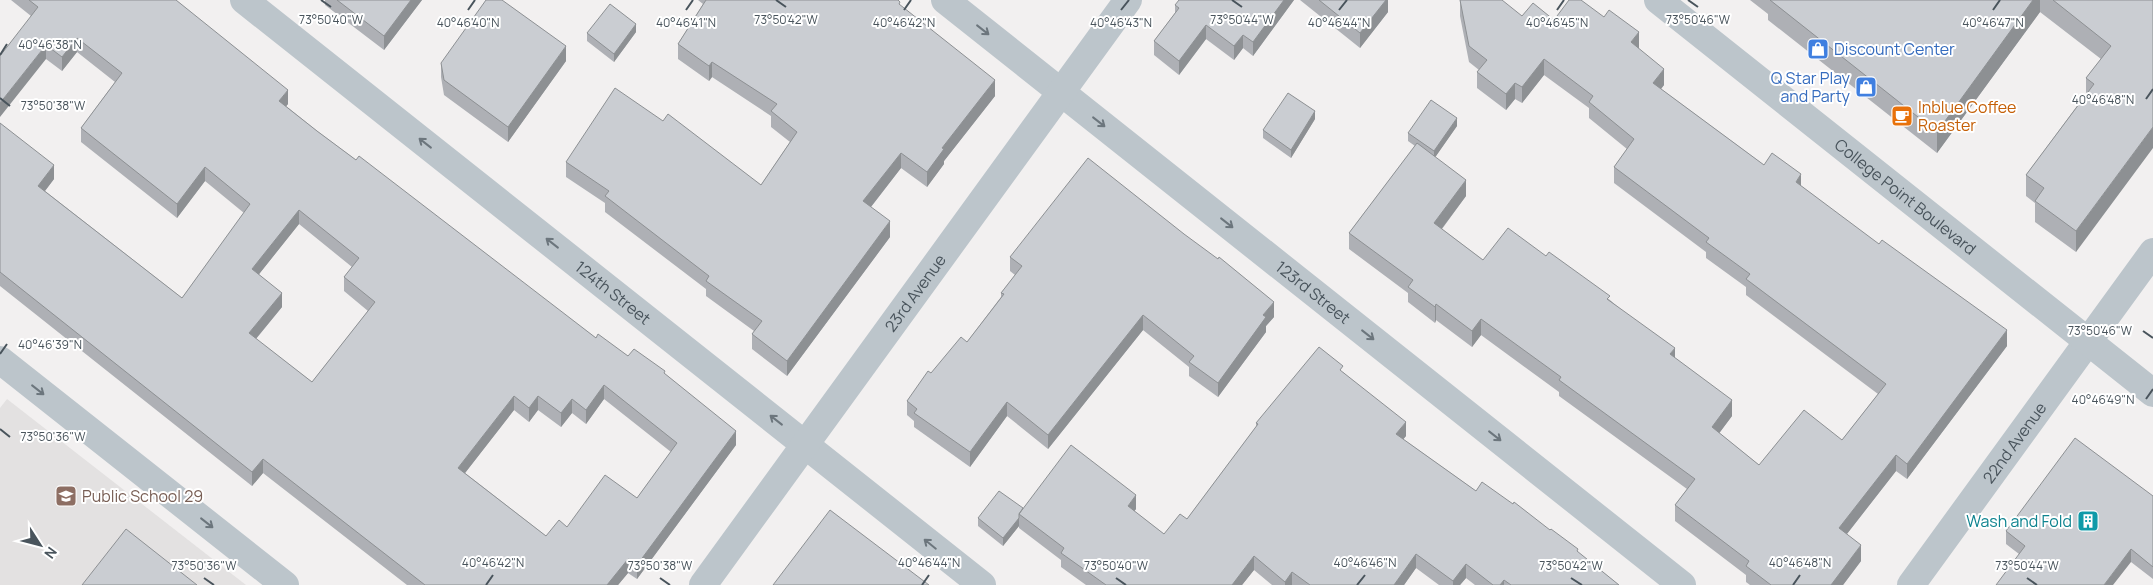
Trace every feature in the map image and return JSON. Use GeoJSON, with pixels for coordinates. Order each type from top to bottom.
{"type":"FeatureCollection","features":[{"type":"Feature","properties":{"kind":"street","name":"124th Street"},"geometry":{"type":"LineString","coordinates":[[244,0],[982,585]]}},
{"type":"Feature","properties":{"kind":"street","name":"123rd Street"},"geometry":{"type":"LineString","coordinates":[[945,0],[1682,585]]}},
{"type":"Feature","properties":{"kind":"street","name":"23rd Avenue"},"geometry":{"type":"LineString","coordinates":[[703,585],[1128,0]]}},
{"type":"Feature","properties":{"kind":"street","name":"College Point Boulevard"},"geometry":{"type":"LineString","coordinates":[[1658,0],[2153,393]]}},
{"type":"Feature","properties":{"kind":"street","name":"22nd Avenue"},"geometry":{"type":"LineString","coordinates":[[1911,585],[2153,252]]}},
{"type":"Feature","properties":{"kind":"street"},"geometry":{"type":"LineString","coordinates":[[0,360],[285,585]]}},
{"type":"Feature","properties":{"kind":"shaded area","name":"Public School 29"},"geometry":{"type":"Polygon","coordinates":[[[7,399],[246,585],[0,585],[0,408],[7,399]]]}},
{"type":"Feature","properties":{"kind":"building"},"geometry":{"type":"Polygon","coordinates":[[[29,0],[176,0],[288,90],[279,101],[317,131],[356,160],[359,156],[596,338],[598,334],[628,356],[634,349],[665,371],[664,373],[736,431],[637,565],[628,559],[607,585],[425,585],[263,459],[252,472],[0,272],[0,123],[54,165],[38,186],[182,298],[250,204],[205,167],[177,204],[81,128],[122,73],[77,38],[62,57],[46,45],[0,103],[0,56],[38,7],[29,0]],[[299,210],[252,269],[282,293],[249,333],[312,382],[375,302],[344,277],[359,258],[299,210]],[[604,385],[586,410],[572,399],[561,413],[538,396],[529,408],[514,396],[458,468],[546,536],[559,520],[567,527],[605,475],[637,498],[677,443],[604,385]]]}},
{"type":"Feature","properties":{"kind":"building"},"geometry":{"type":"Polygon","coordinates":[[[337,0],[411,0],[384,36],[337,0]]]}},
{"type":"Feature","properties":{"kind":"building"},"geometry":{"type":"Polygon","coordinates":[[[486,0],[502,0],[566,46],[508,127],[444,80],[441,63],[486,0]]]}},
{"type":"Feature","properties":{"kind":"building"},"geometry":{"type":"Polygon","coordinates":[[[706,0],[898,0],[899,4],[995,80],[942,148],[944,149],[927,172],[901,153],[863,201],[890,221],[787,361],[752,334],[762,321],[706,281],[709,276],[605,196],[609,191],[566,162],[615,88],[663,121],[668,114],[761,185],[797,132],[771,111],[777,104],[712,62],[709,66],[678,44],[706,0]]]}},
{"type":"Feature","properties":{"kind":"building"},"geometry":{"type":"Polygon","coordinates":[[[1179,0],[1284,0],[1253,42],[1243,35],[1234,46],[1206,25],[1179,61],[1154,41],[1179,8],[1175,5],[1179,0]]]}},
{"type":"Feature","properties":{"kind":"building"},"geometry":{"type":"Polygon","coordinates":[[[1319,0],[1386,0],[1360,33],[1319,0]]]}},
{"type":"Feature","properties":{"kind":"building"},"geometry":{"type":"Polygon","coordinates":[[[1460,0],[1502,0],[1522,16],[1533,3],[1554,20],[1569,0],[1581,0],[1604,17],[1609,10],[1639,32],[1631,42],[1664,69],[1653,83],[1764,165],[1772,153],[1801,174],[1796,182],[1879,244],[1882,240],[2007,330],[1907,464],[1896,455],[1839,528],[1861,545],[1831,585],[1771,585],[1746,566],[1749,561],[1675,505],[1695,479],[1559,380],[1561,377],[1481,319],[1472,331],[1436,304],[1435,307],[1408,287],[1413,280],[1349,233],[1417,143],[1466,180],[1434,223],[1483,260],[1508,228],[1546,256],[1549,252],[1610,296],[1607,299],[1675,348],[1670,354],[1732,400],[1712,427],[1759,465],[1804,410],[1842,440],[1886,384],[1746,279],[1750,274],[1706,242],[1709,238],[1614,167],[1634,139],[1589,102],[1593,96],[1544,59],[1522,87],[1515,83],[1506,94],[1477,72],[1487,60],[1469,46],[1460,0]]]}},
{"type":"Feature","properties":{"kind":"building"},"geometry":{"type":"Polygon","coordinates":[[[1770,0],[2033,0],[1937,132],[1770,0]]]}},
{"type":"Feature","properties":{"kind":"building"},"geometry":{"type":"Polygon","coordinates":[[[2053,0],[2153,0],[2153,127],[2076,231],[2035,201],[2044,188],[2026,175],[2094,84],[2086,78],[2111,46],[2053,0]]]}},
{"type":"Feature","properties":{"kind":"building"},"geometry":{"type":"Polygon","coordinates":[[[610,4],[636,24],[614,54],[587,33],[610,4]]]}},
{"type":"Feature","properties":{"kind":"building"},"geometry":{"type":"Polygon","coordinates":[[[1288,93],[1315,111],[1291,150],[1263,130],[1288,93]]]}},
{"type":"Feature","properties":{"kind":"building"},"geometry":{"type":"Polygon","coordinates":[[[1431,100],[1457,118],[1434,151],[1408,133],[1431,100]]]}},
{"type":"Feature","properties":{"kind":"building"},"geometry":{"type":"Polygon","coordinates":[[[1088,158],[1184,234],[1218,259],[1219,257],[1274,302],[1263,315],[1266,317],[1218,383],[1189,362],[1194,356],[1143,315],[1048,435],[1007,402],[970,452],[914,413],[917,409],[907,401],[928,371],[931,373],[961,337],[967,342],[1004,294],[1001,293],[1022,266],[1010,257],[1088,158]]]}},
{"type":"Feature","properties":{"kind":"building"},"geometry":{"type":"Polygon","coordinates":[[[1319,347],[1343,366],[1340,370],[1406,422],[1396,434],[1476,491],[1482,482],[1513,504],[1514,502],[1578,549],[1577,551],[1619,585],[1511,585],[1504,580],[1500,585],[1493,585],[1466,564],[1453,581],[1416,554],[1394,585],[1310,585],[1292,572],[1285,582],[1254,556],[1232,585],[1106,585],[1061,553],[1064,548],[1019,514],[1071,445],[1136,495],[1128,506],[1164,534],[1180,514],[1187,519],[1258,424],[1256,423],[1319,347]]]}},
{"type":"Feature","properties":{"kind":"building","name":"Wash and Fold"},"geometry":{"type":"Polygon","coordinates":[[[2075,438],[2153,496],[2153,567],[2131,549],[2104,585],[1996,585],[2025,546],[2006,531],[2075,438]]]}},
{"type":"Feature","properties":{"kind":"building"},"geometry":{"type":"Polygon","coordinates":[[[999,491],[1023,508],[1019,518],[1003,538],[978,518],[999,491]]]}},
{"type":"Feature","properties":{"kind":"building"},"geometry":{"type":"Polygon","coordinates":[[[830,510],[929,585],[773,585],[830,510]]]}},
{"type":"Feature","properties":{"kind":"building"},"geometry":{"type":"Polygon","coordinates":[[[126,529],[197,585],[82,585],[126,529]]]}},
{"type":"Feature","properties":{"kind":"place","name":"Discount Center"},"geometry":{"type":"Point","coordinates":[1818,49]}},
{"type":"Feature","properties":{"kind":"place","name":"Q Star Play and Party"},"geometry":{"type":"Point","coordinates":[1866,87]}},
{"type":"Feature","properties":{"kind":"place","name":"Inblue Coffee Roaster"},"geometry":{"type":"Point","coordinates":[1902,116]}},
{"type":"Feature","properties":{"kind":"place","name":"Public School 29"},"geometry":{"type":"Point","coordinates":[66,496]}},
{"type":"Feature","properties":{"kind":"place","name":"Wash and Fold"},"geometry":{"type":"Point","coordinates":[2088,521]}}]}
